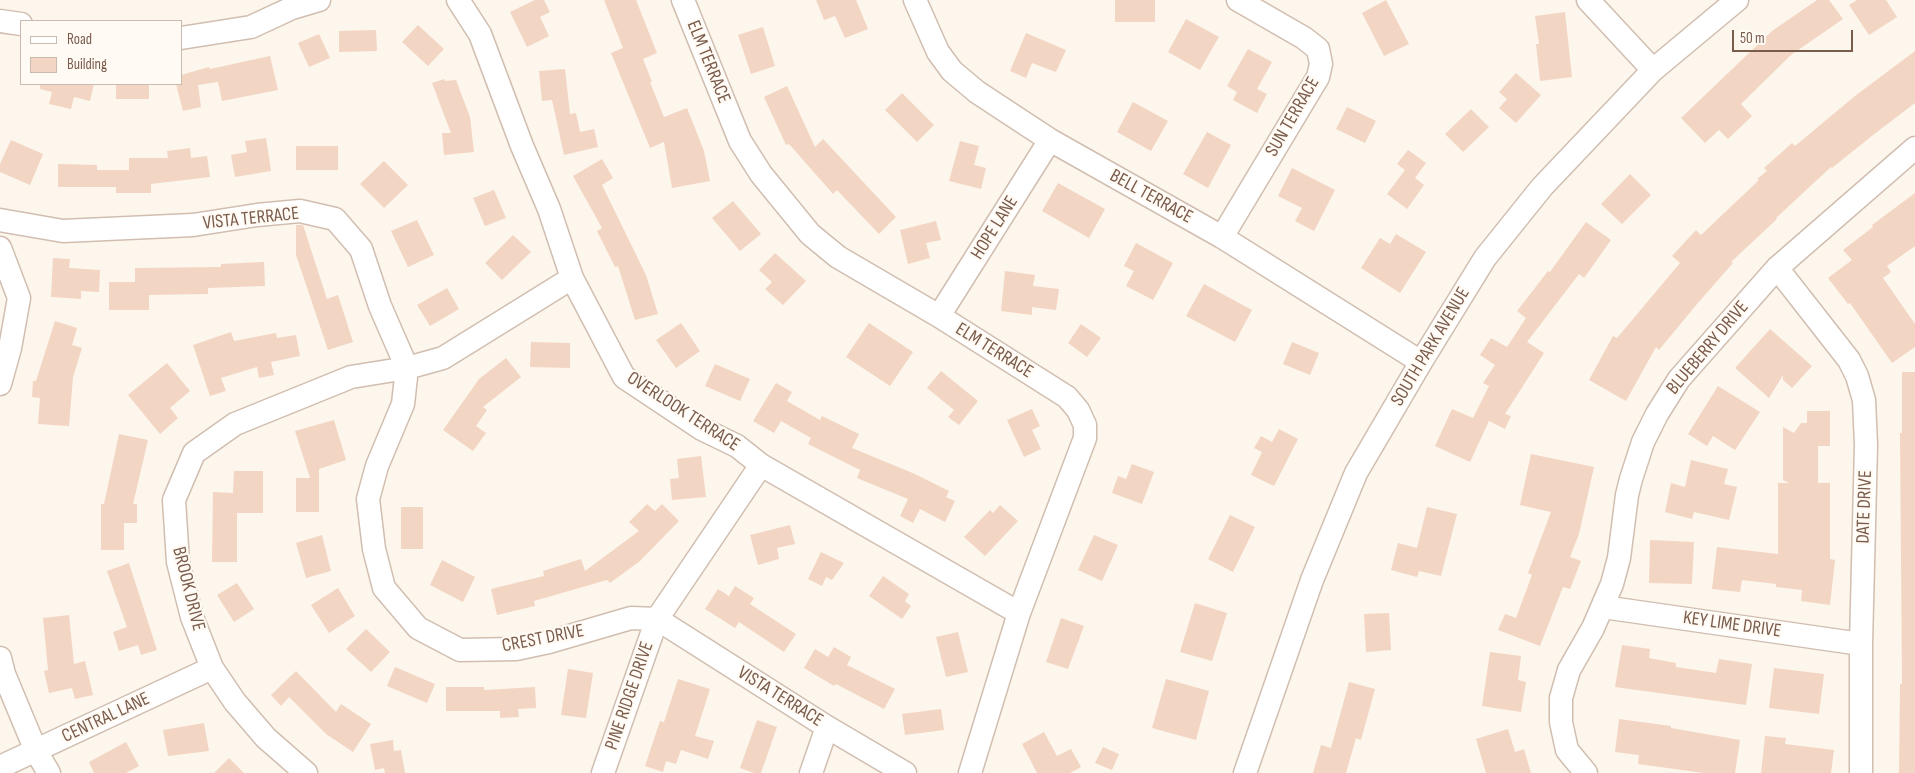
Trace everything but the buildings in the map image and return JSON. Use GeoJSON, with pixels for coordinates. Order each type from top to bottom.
{"type":"FeatureCollection","features":[{"type":"Feature","properties":{"kind":"street"},"geometry":{"type":"LineString","coordinates":[[182,38],[251,27],[292,8],[319,0]]}},
{"type":"Feature","properties":{"kind":"street","name":"OVERLOOK TERRACE"},"geometry":{"type":"LineString","coordinates":[[458,0],[480,34],[522,146],[549,209],[572,278],[624,377],[702,429],[737,446],[761,465],[1019,613]]}},
{"type":"Feature","properties":{"kind":"street","name":"ELM TERRACE"},"geometry":{"type":"LineString","coordinates":[[683,0],[740,141],[761,174],[810,234],[838,257],[939,316],[1067,397],[1078,410],[1085,425],[1085,438],[1019,613],[970,773]]}},
{"type":"Feature","properties":{"kind":"street","name":"BELL TERRACE"},"geometry":{"type":"LineString","coordinates":[[915,0],[938,52],[952,71],[977,92],[1050,140],[1222,237],[1421,362]]}},
{"type":"Feature","properties":{"kind":"street","name":"SUN TERRACE"},"geometry":{"type":"LineString","coordinates":[[1222,237],[1318,77],[1321,64],[1318,49],[1304,38],[1238,0]]}},
{"type":"Feature","properties":{"kind":"street"},"geometry":{"type":"LineString","coordinates":[[1588,0],[1654,70]]}},
{"type":"Feature","properties":{"kind":"street","name":"SOUTH PARK AVENUE"},"geometry":{"type":"LineString","coordinates":[[1245,773],[1312,580],[1356,473],[1485,258],[1542,187],[1654,70],[1737,0]]}},
{"type":"Feature","properties":{"kind":"street"},"geometry":{"type":"LineString","coordinates":[[0,21],[20,24]]}},
{"type":"Feature","properties":{"kind":"street","name":"HOPE LANE"},"geometry":{"type":"LineString","coordinates":[[939,316],[1050,140]]}},
{"type":"Feature","properties":{"kind":"street","name":"BLUEBERRY DRIVE"},"geometry":{"type":"LineString","coordinates":[[1586,773],[1568,750],[1561,722],[1563,686],[1569,670],[1603,607],[1612,584],[1619,558],[1627,495],[1631,479],[1644,442],[1657,414],[1679,379],[1777,268],[1915,148]]}},
{"type":"Feature","properties":{"kind":"street","name":"VISTA TERRACE"},"geometry":{"type":"LineString","coordinates":[[0,220],[63,231],[193,225],[257,215],[300,211],[335,219],[361,249],[380,306],[406,368]]}},
{"type":"Feature","properties":{"kind":"street"},"geometry":{"type":"LineString","coordinates":[[0,248],[19,298],[10,348],[0,384]]}},
{"type":"Feature","properties":{"kind":"street","name":"DATE DRIVE"},"geometry":{"type":"LineString","coordinates":[[1777,268],[1849,360],[1857,376],[1864,400],[1866,445],[1860,644],[1861,773]]}},
{"type":"Feature","properties":{"kind":"street"},"geometry":{"type":"LineString","coordinates":[[406,368],[443,358],[572,278]]}},
{"type":"Feature","properties":{"kind":"street","name":"CREST DRIVE"},"geometry":{"type":"LineString","coordinates":[[406,368],[403,404],[377,466],[368,499],[374,549],[384,588],[418,628],[460,650],[507,649],[549,642],[631,618],[657,619]]}},
{"type":"Feature","properties":{"kind":"street","name":"BROOK DRIVE"},"geometry":{"type":"LineString","coordinates":[[306,773],[266,738],[236,702],[212,668],[192,617],[178,562],[174,500],[194,453],[235,424],[279,408],[351,377],[406,368]]}},
{"type":"Feature","properties":{"kind":"street"},"geometry":{"type":"LineString","coordinates":[[657,619],[761,465]]}},
{"type":"Feature","properties":{"kind":"street","name":"KEY LIME DRIVE"},"geometry":{"type":"LineString","coordinates":[[1603,607],[1860,644]]}},
{"type":"Feature","properties":{"kind":"street","name":"VISTA TERRACE"},"geometry":{"type":"LineString","coordinates":[[657,619],[827,727],[905,773]]}},
{"type":"Feature","properties":{"kind":"street","name":"PINE RIDGE DRIVE"},"geometry":{"type":"LineString","coordinates":[[604,773],[657,619]]}},
{"type":"Feature","properties":{"kind":"street"},"geometry":{"type":"LineString","coordinates":[[0,658],[4,674],[36,751],[49,773]]}},
{"type":"Feature","properties":{"kind":"street","name":"CENTRAL LANE"},"geometry":{"type":"LineString","coordinates":[[0,767],[212,668]]}},
{"type":"Feature","properties":{"kind":"street"},"geometry":{"type":"LineString","coordinates":[[811,773],[827,727]]}}]}
